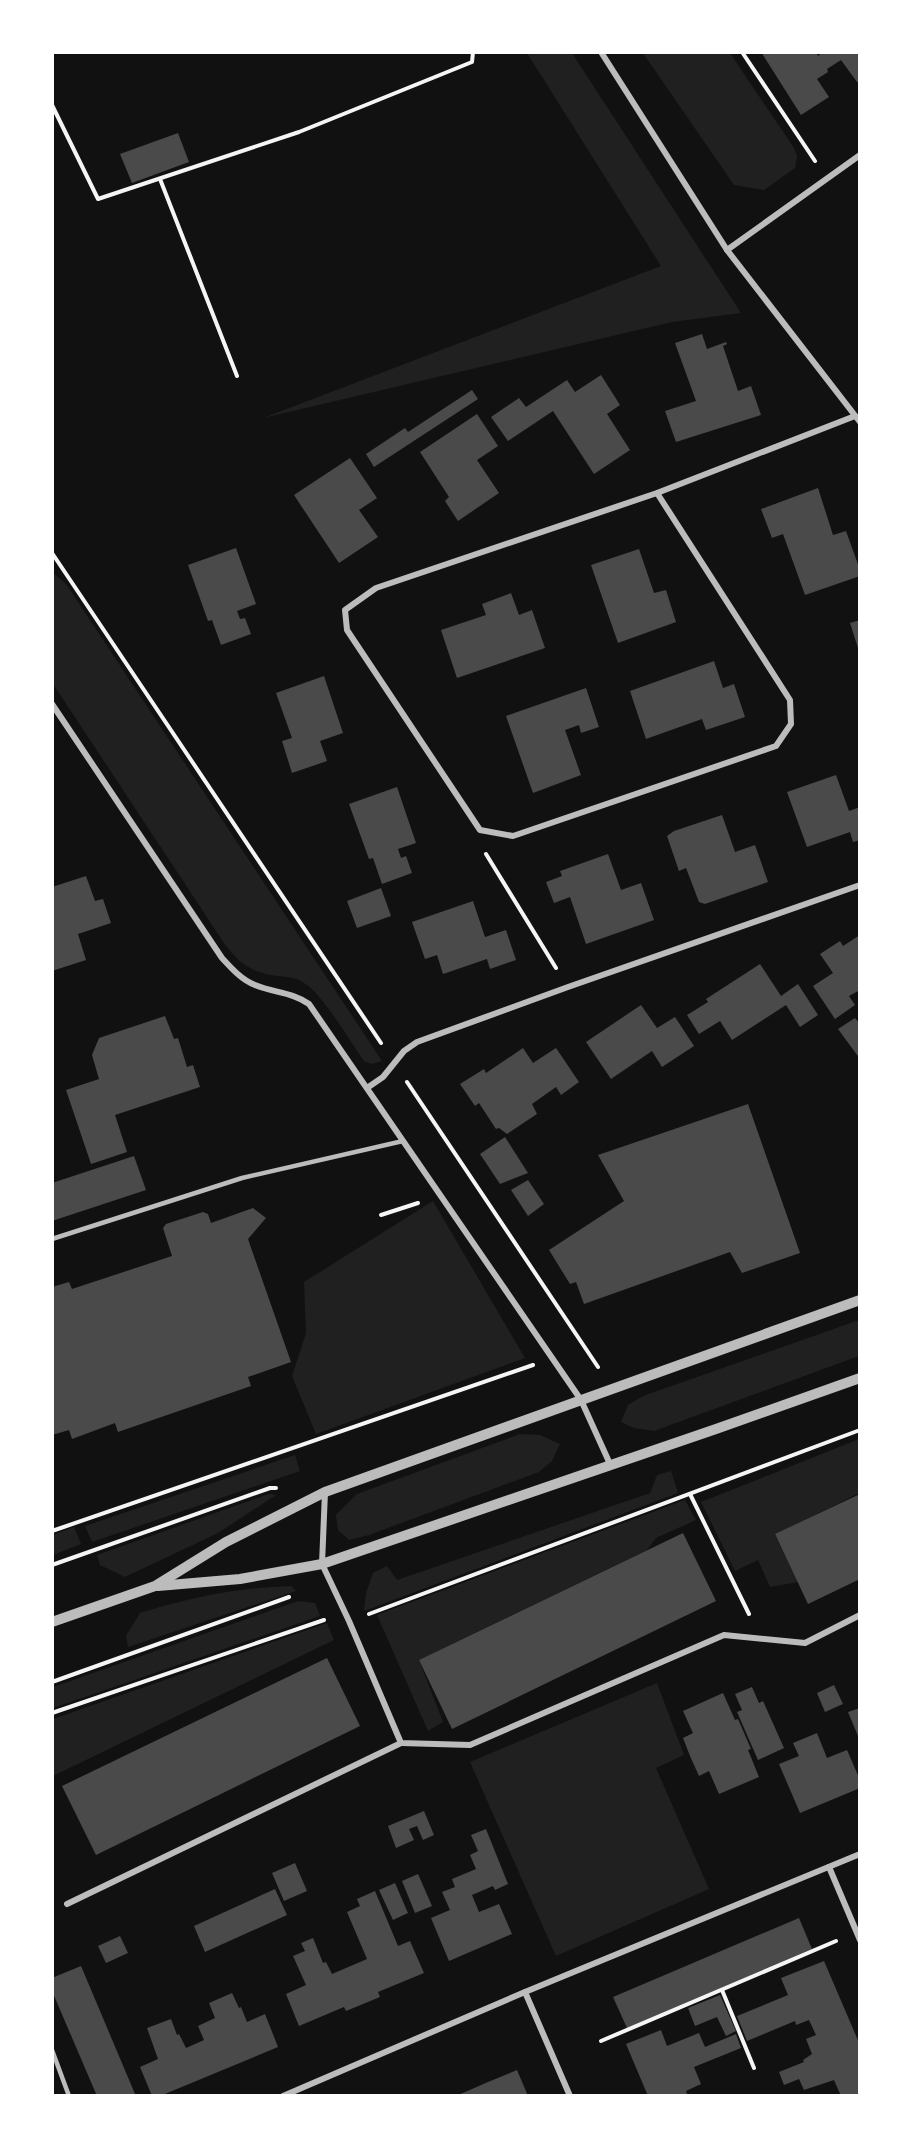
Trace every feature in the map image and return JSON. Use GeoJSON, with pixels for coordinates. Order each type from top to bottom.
{"type":"FeatureCollection","features":[{"type":"Feature","properties":{"kind":"street"},"geometry":{"type":"LineString","coordinates":[[601,52],[727,250],[857,415],[860,422]]}},
{"type":"Feature","properties":{"kind":"street"},"geometry":{"type":"LineString","coordinates":[[727,250],[860,155]]}},
{"type":"Feature","properties":{"kind":"street"},"geometry":{"type":"LineString","coordinates":[[657,493],[790,700],[791,724],[776,746],[513,836],[480,830],[347,630],[345,610],[376,588],[657,493],[857,415]]}},
{"type":"Feature","properties":{"kind":"street"},"geometry":{"type":"LineString","coordinates":[[52,704],[222,958],[248,982],[258,987],[290,993],[309,1004],[581,1400],[610,1464]]}},
{"type":"Feature","properties":{"kind":"street"},"geometry":{"type":"LineString","coordinates":[[367,1088],[383,1077],[404,1051],[417,1042],[860,885]]}},
{"type":"Feature","properties":{"kind":"street"},"geometry":{"type":"LineString","coordinates":[[52,1622],[155,1586],[226,1542],[325,1492],[860,1300]]}},
{"type":"Feature","properties":{"kind":"street"},"geometry":{"type":"LineString","coordinates":[[155,1586],[240,1579],[322,1564],[860,1378]]}},
{"type":"Feature","properties":{"kind":"street"},"geometry":{"type":"LineString","coordinates":[[325,1492],[322,1564],[401,1743]]}},
{"type":"Feature","properties":{"kind":"street"},"geometry":{"type":"LineString","coordinates":[[67,1904],[401,1743],[470,1745],[724,1635],[805,1643],[860,1615]]}},
{"type":"Feature","properties":{"kind":"street"},"geometry":{"type":"LineString","coordinates":[[283,2096],[525,1992],[860,1854]]}},
{"type":"Feature","properties":{"kind":"street"},"geometry":{"type":"LineString","coordinates":[[829,1867],[860,1940]]}},
{"type":"Feature","properties":{"kind":"street"},"geometry":{"type":"LineString","coordinates":[[525,1992],[570,2096]]}},
{"type":"Feature","properties":{"kind":"lane"},"geometry":{"type":"LineString","coordinates":[[52,1239],[242,1178],[403,1141]]}},
{"type":"Feature","properties":{"kind":"lane"},"geometry":{"type":"LineString","coordinates":[[52,2050],[69,2096]]}},
{"type":"Feature","properties":{"kind":"path"},"geometry":{"type":"LineString","coordinates":[[52,105],[98,199],[299,132],[472,62],[473,52]]}},
{"type":"Feature","properties":{"kind":"path"},"geometry":{"type":"LineString","coordinates":[[742,52],[827,178]]}},
{"type":"Feature","properties":{"kind":"path"},"geometry":{"type":"LineString","coordinates":[[160,179],[237,376]]}},
{"type":"Feature","properties":{"kind":"path"},"geometry":{"type":"LineString","coordinates":[[52,553],[584,1348],[52,1531]]}},
{"type":"Feature","properties":{"kind":"path"},"geometry":{"type":"LineString","coordinates":[[480,830],[487,857],[568,987]]}},
{"type":"Feature","properties":{"kind":"path"},"geometry":{"type":"LineString","coordinates":[[381,1215],[441,1195]]}},
{"type":"Feature","properties":{"kind":"path"},"geometry":{"type":"LineString","coordinates":[[52,1713],[320,1620],[349,1621],[860,1430]]}},
{"type":"Feature","properties":{"kind":"path"},"geometry":{"type":"LineString","coordinates":[[52,1564],[270,1488],[281,1489]]}},
{"type":"Feature","properties":{"kind":"path"},"geometry":{"type":"LineString","coordinates":[[690,1494],[761,1638]]}},
{"type":"Feature","properties":{"kind":"path"},"geometry":{"type":"LineString","coordinates":[[52,1682],[291,1597]]}},
{"type":"Feature","properties":{"kind":"path"},"geometry":{"type":"LineString","coordinates":[[601,2041],[856,1932]]}},
{"type":"Feature","properties":{"kind":"path"},"geometry":{"type":"LineString","coordinates":[[722,1990],[754,2068]]}},
{"type":"Feature","properties":{"kind":"shaded area"},"geometry":{"type":"Polygon","coordinates":[[[527,53],[572,53],[741,313],[672,322],[263,418],[661,266],[527,53]]]}},
{"type":"Feature","properties":{"kind":"shaded area"},"geometry":{"type":"Polygon","coordinates":[[[643,53],[730,53],[794,148],[797,156],[795,168],[764,190],[734,185],[643,53]]]}},
{"type":"Feature","properties":{"kind":"shaded area"},"geometry":{"type":"Polygon","coordinates":[[[52,572],[66,584],[382,1061],[371,1064],[364,1061],[311,988],[295,978],[268,974],[246,966],[224,943],[53,684],[52,572]]]}},
{"type":"Feature","properties":{"kind":"shaded area"},"geometry":{"type":"Polygon","coordinates":[[[433,1201],[525,1358],[316,1434],[292,1376],[306,1333],[304,1282],[433,1201]]]}},
{"type":"Feature","properties":{"kind":"shaded area"},"geometry":{"type":"Polygon","coordinates":[[[859,1320],[859,1356],[654,1431],[634,1428],[621,1422],[628,1405],[643,1396],[859,1320]]]}},
{"type":"Feature","properties":{"kind":"shaded area"},"geometry":{"type":"Polygon","coordinates":[[[520,1434],[540,1435],[560,1444],[552,1461],[539,1472],[369,1535],[349,1540],[338,1530],[336,1515],[357,1494],[520,1434]]]}},
{"type":"Feature","properties":{"kind":"shaded area"},"geometry":{"type":"Polygon","coordinates":[[[859,1439],[859,1493],[775,1535],[798,1582],[770,1587],[758,1560],[735,1571],[701,1502],[859,1439]]]}},
{"type":"Feature","properties":{"kind":"shaded area"},"geometry":{"type":"Polygon","coordinates":[[[295,1455],[300,1471],[92,1542],[85,1526],[295,1455]]]}},
{"type":"Feature","properties":{"kind":"shaded area"},"geometry":{"type":"Polygon","coordinates":[[[671,1471],[678,1493],[364,1611],[366,1593],[373,1573],[387,1566],[397,1580],[650,1493],[657,1475],[671,1471]]]}},
{"type":"Feature","properties":{"kind":"shaded area"},"geometry":{"type":"Polygon","coordinates":[[[269,1494],[276,1495],[218,1533],[125,1577],[100,1565],[97,1555],[269,1494]]]}},
{"type":"Feature","properties":{"kind":"shaded area"},"geometry":{"type":"Polygon","coordinates":[[[685,1500],[696,1520],[656,1538],[647,1550],[419,1660],[443,1722],[428,1731],[377,1615],[685,1500]]]}},
{"type":"Feature","properties":{"kind":"shaded area"},"geometry":{"type":"Polygon","coordinates":[[[74,1527],[81,1544],[53,1555],[53,1535],[74,1527]]]}},
{"type":"Feature","properties":{"kind":"shaded area"},"geometry":{"type":"Polygon","coordinates":[[[291,1586],[296,1591],[128,1647],[126,1636],[140,1613],[214,1594],[291,1586]]]}},
{"type":"Feature","properties":{"kind":"shaded area"},"geometry":{"type":"Polygon","coordinates":[[[298,1601],[315,1603],[320,1616],[53,1708],[53,1687],[298,1601]]]}},
{"type":"Feature","properties":{"kind":"shaded area"},"geometry":{"type":"Polygon","coordinates":[[[327,1623],[334,1640],[53,1776],[53,1719],[327,1623]]]}},
{"type":"Feature","properties":{"kind":"shaded area"},"geometry":{"type":"Polygon","coordinates":[[[657,1683],[684,1755],[656,1768],[709,1889],[556,1956],[470,1762],[657,1683]]]}},
{"type":"Feature","properties":{"kind":"building"},"geometry":{"type":"Polygon","coordinates":[[[761,52],[816,52],[818,56],[823,52],[860,52],[860,81],[857,82],[841,60],[817,79],[829,97],[801,115],[761,52]]]}},
{"type":"Feature","properties":{"kind":"building"},"geometry":{"type":"Polygon","coordinates":[[[178,133],[189,162],[132,183],[120,154],[178,133]]]}},
{"type":"Feature","properties":{"kind":"building"},"geometry":{"type":"Polygon","coordinates":[[[702,334],[707,349],[726,342],[727,344],[723,346],[738,391],[751,386],[761,415],[676,442],[665,411],[696,401],[675,343],[702,334]]]}},
{"type":"Feature","properties":{"kind":"building"},"geometry":{"type":"Polygon","coordinates":[[[601,375],[620,405],[607,414],[630,450],[594,474],[553,411],[508,441],[491,417],[519,398],[526,407],[567,380],[575,392],[601,375]]]}},
{"type":"Feature","properties":{"kind":"building"},"geometry":{"type":"Polygon","coordinates":[[[472,390],[478,399],[374,467],[366,454],[405,428],[408,432],[472,390]]]}},
{"type":"Feature","properties":{"kind":"building"},"geometry":{"type":"Polygon","coordinates":[[[477,414],[498,446],[477,460],[499,493],[458,521],[445,501],[449,497],[420,452],[477,414]]]}},
{"type":"Feature","properties":{"kind":"building"},"geometry":{"type":"Polygon","coordinates":[[[350,458],[377,498],[359,510],[378,537],[339,563],[294,495],[350,458]]]}},
{"type":"Feature","properties":{"kind":"building"},"geometry":{"type":"Polygon","coordinates":[[[818,488],[833,535],[846,531],[860,576],[805,595],[783,534],[772,538],[761,509],[818,488]]]}},
{"type":"Feature","properties":{"kind":"building"},"geometry":{"type":"Polygon","coordinates":[[[236,548],[256,604],[237,611],[240,619],[245,618],[251,634],[221,645],[212,620],[208,621],[188,565],[236,548]]]}},
{"type":"Feature","properties":{"kind":"building"},"geometry":{"type":"Polygon","coordinates":[[[639,549],[654,593],[666,590],[676,622],[618,643],[591,565],[639,549]]]}},
{"type":"Feature","properties":{"kind":"building"},"geometry":{"type":"Polygon","coordinates":[[[511,593],[519,615],[532,610],[545,648],[457,678],[441,630],[486,615],[482,604],[511,593]]]}},
{"type":"Feature","properties":{"kind":"building"},"geometry":{"type":"Polygon","coordinates":[[[860,620],[860,651],[859,651],[850,623],[860,620]]]}},
{"type":"Feature","properties":{"kind":"building"},"geometry":{"type":"Polygon","coordinates":[[[714,661],[723,688],[734,684],[745,717],[706,730],[702,719],[646,739],[630,691],[714,661]]]}},
{"type":"Feature","properties":{"kind":"building"},"geometry":{"type":"Polygon","coordinates":[[[324,676],[343,733],[320,741],[327,761],[292,773],[282,741],[292,738],[276,693],[324,676]]]}},
{"type":"Feature","properties":{"kind":"building"},"geometry":{"type":"Polygon","coordinates":[[[586,688],[599,727],[581,733],[579,725],[565,730],[581,775],[533,793],[506,716],[586,688]]]}},
{"type":"Feature","properties":{"kind":"building"},"geometry":{"type":"Polygon","coordinates":[[[836,775],[849,811],[860,807],[860,840],[853,842],[850,832],[807,847],[787,792],[836,775]]]}},
{"type":"Feature","properties":{"kind":"building"},"geometry":{"type":"Polygon","coordinates":[[[397,787],[416,843],[398,849],[401,858],[406,856],[412,873],[382,884],[373,858],[369,859],[349,804],[397,787]]]}},
{"type":"Feature","properties":{"kind":"building"},"geometry":{"type":"Polygon","coordinates":[[[722,815],[735,852],[755,845],[768,882],[705,904],[699,902],[686,868],[679,871],[667,836],[674,831],[722,815]]]}},
{"type":"Feature","properties":{"kind":"building"},"geometry":{"type":"Polygon","coordinates":[[[608,854],[621,890],[641,883],[654,920],[586,944],[570,897],[554,903],[546,882],[562,876],[560,871],[608,854]]]}},
{"type":"Feature","properties":{"kind":"building"},"geometry":{"type":"Polygon","coordinates":[[[86,876],[95,901],[103,899],[111,923],[78,934],[86,960],[52,971],[52,887],[86,876]]]}},
{"type":"Feature","properties":{"kind":"building"},"geometry":{"type":"Polygon","coordinates":[[[381,888],[391,916],[357,928],[347,901],[381,888]]]}},
{"type":"Feature","properties":{"kind":"building"},"geometry":{"type":"Polygon","coordinates":[[[473,901],[485,937],[506,930],[516,960],[490,969],[487,959],[443,974],[437,955],[425,959],[412,922],[473,901]]]}},
{"type":"Feature","properties":{"kind":"building"},"geometry":{"type":"Polygon","coordinates":[[[860,935],[860,990],[849,996],[855,1005],[835,1019],[813,986],[833,973],[820,954],[840,941],[843,946],[860,935]]]}},
{"type":"Feature","properties":{"kind":"building"},"geometry":{"type":"Polygon","coordinates":[[[760,964],[781,996],[798,984],[818,1015],[800,1027],[786,1005],[732,1040],[720,1021],[699,1034],[687,1015],[708,1002],[706,999],[760,964]]]}},
{"type":"Feature","properties":{"kind":"building"},"geometry":{"type":"Polygon","coordinates":[[[641,1005],[657,1028],[675,1017],[694,1046],[662,1067],[652,1051],[611,1079],[586,1042],[641,1005]]]}},
{"type":"Feature","properties":{"kind":"building"},"geometry":{"type":"Polygon","coordinates":[[[165,1016],[174,1039],[178,1038],[187,1067],[193,1065],[200,1087],[115,1115],[127,1152],[91,1164],[66,1090],[99,1079],[92,1055],[99,1038],[165,1016]]]}},
{"type":"Feature","properties":{"kind":"building"},"geometry":{"type":"Polygon","coordinates":[[[855,1018],[860,1024],[860,1059],[838,1029],[855,1018]]]}},
{"type":"Feature","properties":{"kind":"building"},"geometry":{"type":"Polygon","coordinates":[[[523,1048],[533,1063],[556,1048],[579,1082],[561,1095],[556,1087],[532,1104],[537,1114],[507,1134],[499,1128],[496,1129],[479,1103],[475,1106],[460,1084],[484,1069],[486,1073],[523,1048]]]}},
{"type":"Feature","properties":{"kind":"building"},"geometry":{"type":"Polygon","coordinates":[[[748,1104],[800,1253],[742,1273],[730,1252],[584,1304],[576,1282],[570,1284],[549,1250],[624,1201],[598,1155],[748,1104]]]}},
{"type":"Feature","properties":{"kind":"building"},"geometry":{"type":"Polygon","coordinates":[[[505,1137],[528,1173],[500,1184],[480,1154],[505,1137]]]}},
{"type":"Feature","properties":{"kind":"building"},"geometry":{"type":"Polygon","coordinates":[[[134,1156],[146,1190],[52,1221],[52,1183],[134,1156]]]}},
{"type":"Feature","properties":{"kind":"building"},"geometry":{"type":"Polygon","coordinates":[[[528,1180],[544,1204],[528,1216],[511,1190],[528,1180]]]}},
{"type":"Feature","properties":{"kind":"building"},"geometry":{"type":"Polygon","coordinates":[[[253,1208],[266,1218],[248,1239],[291,1362],[248,1377],[251,1386],[118,1432],[115,1423],[72,1439],[69,1430],[52,1435],[52,1287],[69,1282],[72,1289],[172,1256],[163,1228],[166,1224],[203,1212],[208,1214],[211,1223],[253,1208]]]}},
{"type":"Feature","properties":{"kind":"building"},"geometry":{"type":"Polygon","coordinates":[[[860,1494],[860,1579],[808,1604],[775,1534],[860,1494]]]}},
{"type":"Feature","properties":{"kind":"building"},"geometry":{"type":"Polygon","coordinates":[[[683,1533],[716,1601],[452,1729],[419,1660],[683,1533]]]}},
{"type":"Feature","properties":{"kind":"building"},"geometry":{"type":"Polygon","coordinates":[[[327,1658],[360,1726],[96,1855],[62,1786],[327,1658]]]}},
{"type":"Feature","properties":{"kind":"building"},"geometry":{"type":"Polygon","coordinates":[[[834,1685],[843,1704],[825,1712],[817,1693],[834,1685]]]}},
{"type":"Feature","properties":{"kind":"building"},"geometry":{"type":"Polygon","coordinates":[[[752,1687],[759,1703],[763,1701],[784,1748],[758,1760],[737,1712],[742,1710],[735,1694],[752,1687]]]}},
{"type":"Feature","properties":{"kind":"building"},"geometry":{"type":"Polygon","coordinates":[[[723,1693],[751,1749],[748,1750],[759,1777],[719,1794],[709,1771],[699,1776],[690,1756],[683,1738],[693,1733],[683,1711],[723,1693]]]}},
{"type":"Feature","properties":{"kind":"building"},"geometry":{"type":"Polygon","coordinates":[[[860,1708],[860,1735],[858,1736],[848,1712],[860,1708]]]}},
{"type":"Feature","properties":{"kind":"building"},"geometry":{"type":"Polygon","coordinates":[[[817,1733],[827,1758],[847,1750],[860,1780],[860,1788],[800,1813],[779,1764],[799,1756],[793,1743],[817,1733]]]}},
{"type":"Feature","properties":{"kind":"building"},"geometry":{"type":"Polygon","coordinates":[[[424,1811],[434,1835],[423,1840],[417,1826],[409,1829],[414,1840],[396,1848],[388,1826],[424,1811]]]}},
{"type":"Feature","properties":{"kind":"building"},"geometry":{"type":"Polygon","coordinates":[[[486,1829],[508,1884],[495,1890],[493,1886],[472,1895],[479,1912],[499,1904],[512,1934],[449,1961],[431,1918],[450,1910],[442,1892],[455,1887],[452,1879],[476,1869],[470,1855],[478,1851],[471,1835],[486,1829]]]}},
{"type":"Feature","properties":{"kind":"building"},"geometry":{"type":"Polygon","coordinates":[[[295,1863],[307,1891],[284,1901],[272,1873],[295,1863]]]}},
{"type":"Feature","properties":{"kind":"building"},"geometry":{"type":"Polygon","coordinates":[[[418,1874],[432,1906],[415,1913],[402,1881],[418,1874]]]}},
{"type":"Feature","properties":{"kind":"building"},"geometry":{"type":"Polygon","coordinates":[[[395,1883],[408,1913],[393,1920],[379,1890],[395,1883]]]}},
{"type":"Feature","properties":{"kind":"building"},"geometry":{"type":"Polygon","coordinates":[[[275,1889],[287,1915],[205,1952],[194,1926],[275,1889]]]}},
{"type":"Feature","properties":{"kind":"building"},"geometry":{"type":"Polygon","coordinates":[[[375,1891],[398,1946],[410,1941],[424,1973],[378,1992],[380,1997],[346,2011],[344,2007],[299,2026],[286,1994],[306,1985],[293,1956],[305,1951],[301,1943],[313,1938],[323,1963],[326,1962],[332,1974],[367,1959],[347,1912],[360,1906],[357,1899],[375,1891]]]}},
{"type":"Feature","properties":{"kind":"building"},"geometry":{"type":"Polygon","coordinates":[[[799,1918],[812,1949],[627,2028],[613,1997],[799,1918]]]}},
{"type":"Feature","properties":{"kind":"building"},"geometry":{"type":"Polygon","coordinates":[[[120,1936],[128,1953],[106,1963],[98,1946],[120,1936]]]}},
{"type":"Feature","properties":{"kind":"building"},"geometry":{"type":"Polygon","coordinates":[[[824,1961],[860,2045],[860,2096],[841,2096],[834,2080],[804,2090],[799,2079],[784,2085],[779,2072],[804,2062],[803,2060],[812,2054],[806,2039],[816,2035],[809,2020],[796,2025],[795,2021],[747,2041],[737,2016],[788,1995],[781,1978],[824,1961]]]}},
{"type":"Feature","properties":{"kind":"building"},"geometry":{"type":"Polygon","coordinates":[[[81,1966],[135,2094],[131,2096],[97,2096],[52,1991],[52,1978],[81,1966]]]}},
{"type":"Feature","properties":{"kind":"building"},"geometry":{"type":"Polygon","coordinates":[[[232,1993],[247,2022],[265,2014],[278,2047],[160,2096],[152,2096],[140,2067],[158,2059],[147,2028],[171,2019],[177,2035],[179,2034],[186,2048],[204,2040],[198,2026],[215,2018],[209,2003],[232,1993]]]}},
{"type":"Feature","properties":{"kind":"building"},"geometry":{"type":"Polygon","coordinates":[[[720,1995],[736,2031],[726,2036],[717,2017],[695,2026],[688,2008],[720,1995]]]}},
{"type":"Feature","properties":{"kind":"building"},"geometry":{"type":"Polygon","coordinates":[[[661,2030],[667,2046],[699,2033],[705,2047],[736,2034],[741,2048],[694,2067],[701,2084],[686,2091],[688,2096],[648,2096],[626,2044],[661,2030]]]}},
{"type":"Feature","properties":{"kind":"building"},"geometry":{"type":"Polygon","coordinates":[[[517,2070],[528,2096],[456,2096],[488,2082],[517,2070]]]}}]}
